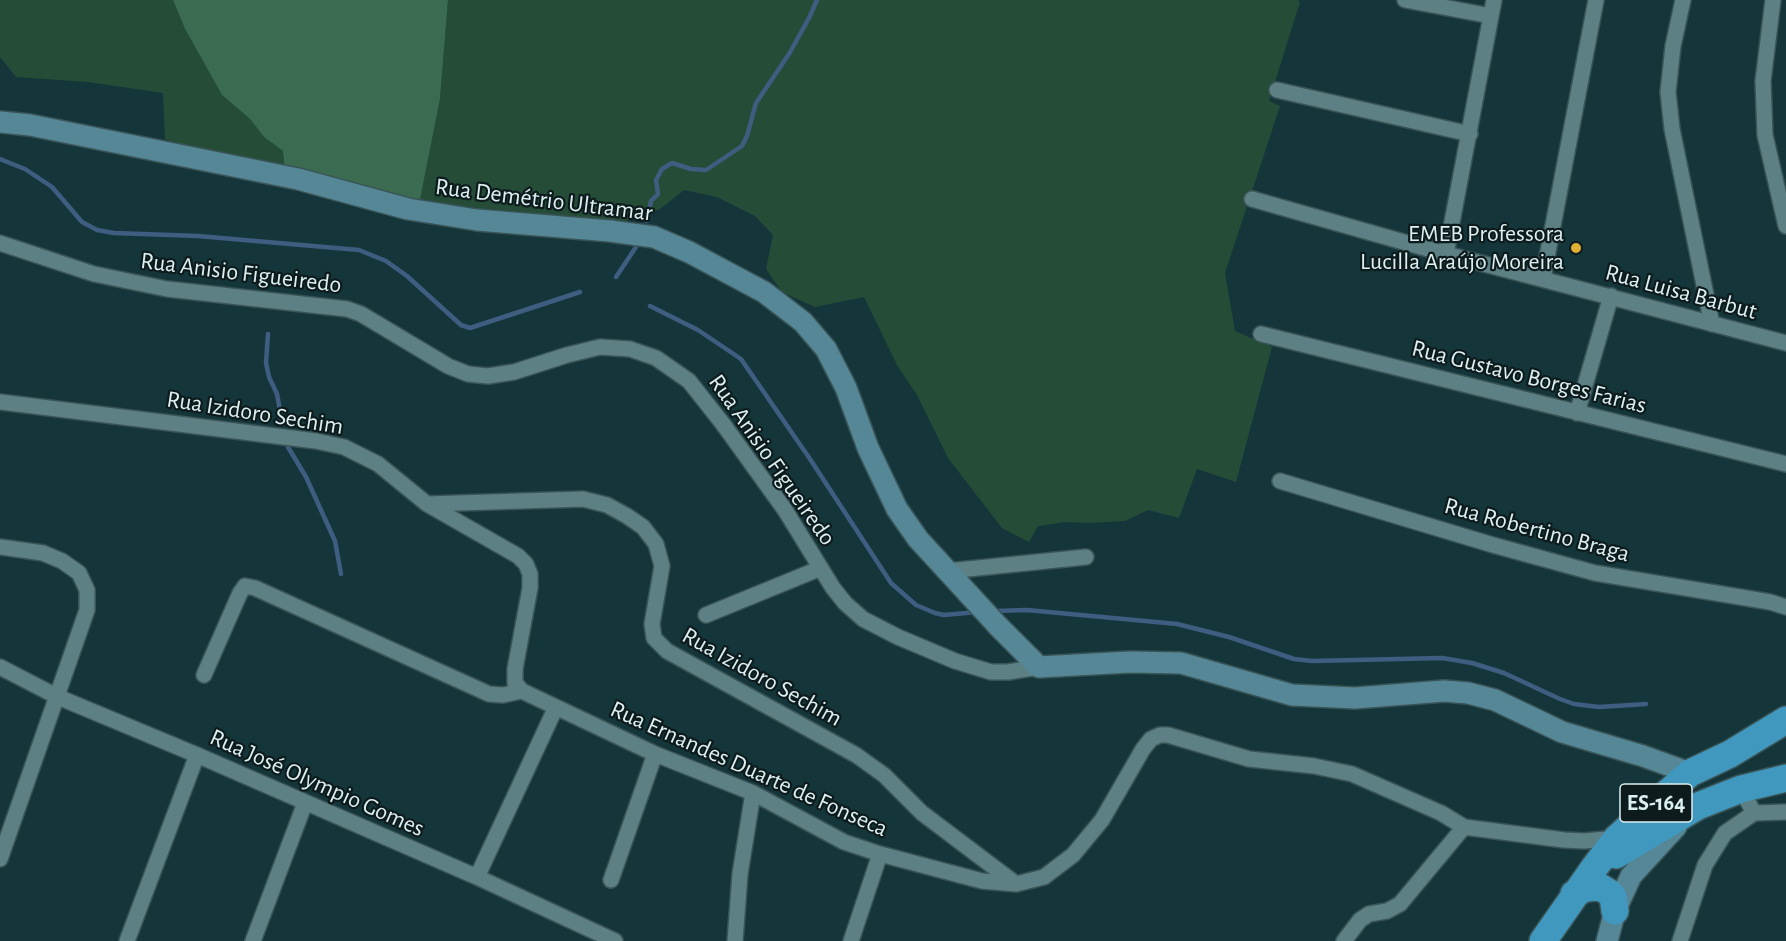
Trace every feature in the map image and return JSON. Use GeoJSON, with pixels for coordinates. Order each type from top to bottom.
{"type":"FeatureCollection","features":[{"type":"Feature","properties":{"kind":"highway","name":"ES-164"},"geometry":{"type":"LineString","coordinates":[[1543,941],[1574,894],[1617,838],[1690,773],[1730,754],[1786,720]]}},
{"type":"Feature","properties":{"kind":"highway"},"geometry":{"type":"LineString","coordinates":[[1646,837],[1714,773],[1730,754]]}},
{"type":"Feature","properties":{"kind":"highway","name":"ES-164"},"geometry":{"type":"LineString","coordinates":[[1594,868],[1698,806],[1741,789],[1786,778]]}},
{"type":"Feature","properties":{"kind":"highway"},"geometry":{"type":"LineString","coordinates":[[1574,894],[1586,888],[1600,887],[1613,897],[1616,911]]}},
{"type":"Feature","properties":{"kind":"street"},"geometry":{"type":"LineString","coordinates":[[1406,0],[1491,16]]}},
{"type":"Feature","properties":{"kind":"street"},"geometry":{"type":"LineString","coordinates":[[1446,254],[1494,0]]}},
{"type":"Feature","properties":{"kind":"street"},"geometry":{"type":"LineString","coordinates":[[1543,278],[1596,0]]}},
{"type":"Feature","properties":{"kind":"street"},"geometry":{"type":"LineString","coordinates":[[1683,0],[1673,46],[1668,92],[1672,129],[1712,324]]}},
{"type":"Feature","properties":{"kind":"street"},"geometry":{"type":"LineString","coordinates":[[1773,0],[1763,81],[1765,135],[1786,226]]}},
{"type":"Feature","properties":{"kind":"street"},"geometry":{"type":"LineString","coordinates":[[1276,90],[1470,134]]}},
{"type":"Feature","properties":{"kind":"street","name":"Rua Demétrio Ultramar"},"geometry":{"type":"LineString","coordinates":[[0,122],[30,125],[298,178],[408,209],[477,220],[654,237],[689,252],[764,292],[803,322],[826,349],[846,388],[868,448],[897,509],[918,539],[993,621],[1039,667]]}},
{"type":"Feature","properties":{"kind":"street","name":"Rua Luisa Barbut"},"geometry":{"type":"LineString","coordinates":[[1252,200],[1446,254],[1786,343]]}},
{"type":"Feature","properties":{"kind":"street","name":"Rua Anisio Figueiredo"},"geometry":{"type":"LineString","coordinates":[[0,243],[94,274],[167,289],[347,309],[361,314],[448,366],[468,374],[488,376],[514,372],[600,347],[630,349],[656,358],[688,381],[723,424],[785,510],[833,588],[863,619],[898,637],[955,661],[991,672],[1039,667]]}},
{"type":"Feature","properties":{"kind":"street"},"geometry":{"type":"LineString","coordinates":[[1577,413],[1611,297]]}},
{"type":"Feature","properties":{"kind":"street","name":"Rua Gustavo Borges Farias"},"geometry":{"type":"LineString","coordinates":[[1261,333],[1786,464]]}},
{"type":"Feature","properties":{"kind":"street","name":"Rua Izidoro Sechim"},"geometry":{"type":"LineString","coordinates":[[0,402],[316,441],[345,447],[378,464],[427,504],[583,500],[607,506],[643,527],[656,544],[662,566],[652,624],[654,638],[667,651],[856,755],[884,775],[922,813],[1017,884]]}},
{"type":"Feature","properties":{"kind":"street","name":"Rua Robertino Braga"},"geometry":{"type":"LineString","coordinates":[[1280,480],[1595,573],[1770,602],[1786,607]]}},
{"type":"Feature","properties":{"kind":"street"},"geometry":{"type":"LineString","coordinates":[[204,675],[245,586],[255,588],[489,694],[503,695],[522,691],[515,682],[515,669],[530,588],[530,574],[526,564],[518,556],[427,504]]}},
{"type":"Feature","properties":{"kind":"street"},"geometry":{"type":"LineString","coordinates":[[0,548],[43,553],[62,561],[78,573],[87,590],[87,610],[0,859]]}},
{"type":"Feature","properties":{"kind":"street"},"geometry":{"type":"LineString","coordinates":[[948,571],[1086,557]]}},
{"type":"Feature","properties":{"kind":"street"},"geometry":{"type":"LineString","coordinates":[[706,615],[821,568]]}},
{"type":"Feature","properties":{"kind":"street"},"geometry":{"type":"LineString","coordinates":[[1039,667],[1130,662],[1181,663],[1292,695],[1355,698],[1444,691],[1468,693],[1495,700],[1562,732],[1643,756],[1690,773]]}},
{"type":"Feature","properties":{"kind":"street","name":"Rua José Olympio Gomes"},"geometry":{"type":"LineString","coordinates":[[0,667],[58,697],[197,755],[615,941]]}},
{"type":"Feature","properties":{"kind":"street","name":"Rua Ernandes Duarte de Fonseca"},"geometry":{"type":"LineString","coordinates":[[522,691],[655,754],[753,793],[844,842],[982,881],[1017,884],[1044,877],[1073,855],[1101,819],[1143,749],[1151,739],[1160,735],[1168,735],[1249,759],[1314,766],[1352,774],[1441,813],[1464,827],[1574,841],[1617,838]]}},
{"type":"Feature","properties":{"kind":"street"},"geometry":{"type":"LineString","coordinates":[[477,878],[556,707]]}},
{"type":"Feature","properties":{"kind":"street"},"geometry":{"type":"LineString","coordinates":[[611,880],[655,754]]}},
{"type":"Feature","properties":{"kind":"street"},"geometry":{"type":"LineString","coordinates":[[127,941],[197,755]]}},
{"type":"Feature","properties":{"kind":"street"},"geometry":{"type":"LineString","coordinates":[[1741,789],[1754,813]]}},
{"type":"Feature","properties":{"kind":"street"},"geometry":{"type":"LineString","coordinates":[[735,941],[740,873],[753,793]]}},
{"type":"Feature","properties":{"kind":"street"},"geometry":{"type":"LineString","coordinates":[[253,941],[305,804]]}},
{"type":"Feature","properties":{"kind":"street"},"geometry":{"type":"LineString","coordinates":[[1631,876],[1652,851],[1698,806]]}},
{"type":"Feature","properties":{"kind":"street"},"geometry":{"type":"LineString","coordinates":[[1680,941],[1706,865],[1725,833],[1754,813],[1786,812]]}},
{"type":"Feature","properties":{"kind":"street"},"geometry":{"type":"LineString","coordinates":[[1344,941],[1360,920],[1369,914],[1387,911],[1400,904],[1464,827]]}},
{"type":"Feature","properties":{"kind":"street"},"geometry":{"type":"LineString","coordinates":[[1607,941],[1616,911],[1646,837]]}},
{"type":"Feature","properties":{"kind":"street"},"geometry":{"type":"LineString","coordinates":[[850,941],[880,854]]}},
{"type":"Feature","properties":{"kind":"green space"},"geometry":{"type":"Polygon","coordinates":[[[0,0],[173,0],[185,29],[222,95],[250,119],[264,137],[283,151],[282,168],[184,146],[165,139],[163,93],[88,82],[16,77],[0,57],[0,0]]]}},
{"type":"Feature","properties":{"kind":"green space"},"geometry":{"type":"Polygon","coordinates":[[[173,0],[448,0],[440,99],[419,205],[282,168],[283,151],[264,137],[250,119],[222,95],[185,29],[173,0]]]}},
{"type":"Feature","properties":{"kind":"green space"},"geometry":{"type":"Polygon","coordinates":[[[448,0],[1298,0],[1300,2],[1269,101],[1280,106],[1225,273],[1235,331],[1272,347],[1236,482],[1197,469],[1179,518],[1148,510],[1125,521],[1066,522],[1038,526],[1029,542],[1002,528],[948,458],[917,395],[897,365],[864,297],[815,307],[782,292],[766,269],[773,235],[755,216],[717,197],[684,190],[660,209],[626,221],[583,228],[419,205],[440,99],[448,0]]]}},
{"type":"Feature","properties":{"kind":"waterway"},"geometry":{"type":"LineString","coordinates":[[647,221],[651,201],[658,194],[656,180],[662,169],[672,163],[691,169],[706,170],[742,146],[756,103],[789,54],[817,0]]}},
{"type":"Feature","properties":{"kind":"waterway"},"geometry":{"type":"LineString","coordinates":[[0,159],[25,169],[52,187],[82,222],[97,230],[359,250],[386,261],[407,276],[461,325],[470,328],[580,292]]}},
{"type":"Feature","properties":{"kind":"waterway"},"geometry":{"type":"LineString","coordinates":[[616,277],[636,247]]}},
{"type":"Feature","properties":{"kind":"waterway"},"geometry":{"type":"LineString","coordinates":[[650,306],[698,330],[741,359],[891,583],[916,605],[935,613],[944,615],[977,612]]}},
{"type":"Feature","properties":{"kind":"waterway"},"geometry":{"type":"LineString","coordinates":[[268,334],[266,363],[269,377],[277,394],[282,422]]}},
{"type":"Feature","properties":{"kind":"waterway"},"geometry":{"type":"LineString","coordinates":[[288,447],[306,477],[335,541],[341,574]]}},
{"type":"Feature","properties":{"kind":"waterway"},"geometry":{"type":"LineString","coordinates":[[995,611],[1027,610],[1177,624],[1229,637],[1294,659],[1312,661],[1442,658],[1472,663],[1504,673],[1574,704],[1599,707],[1646,704]]}},
{"type":"Feature","properties":{"kind":"place","name":"EMEB Professora Lucilla Araújo Moreira"},"geometry":{"type":"Point","coordinates":[1576,248]}}]}
